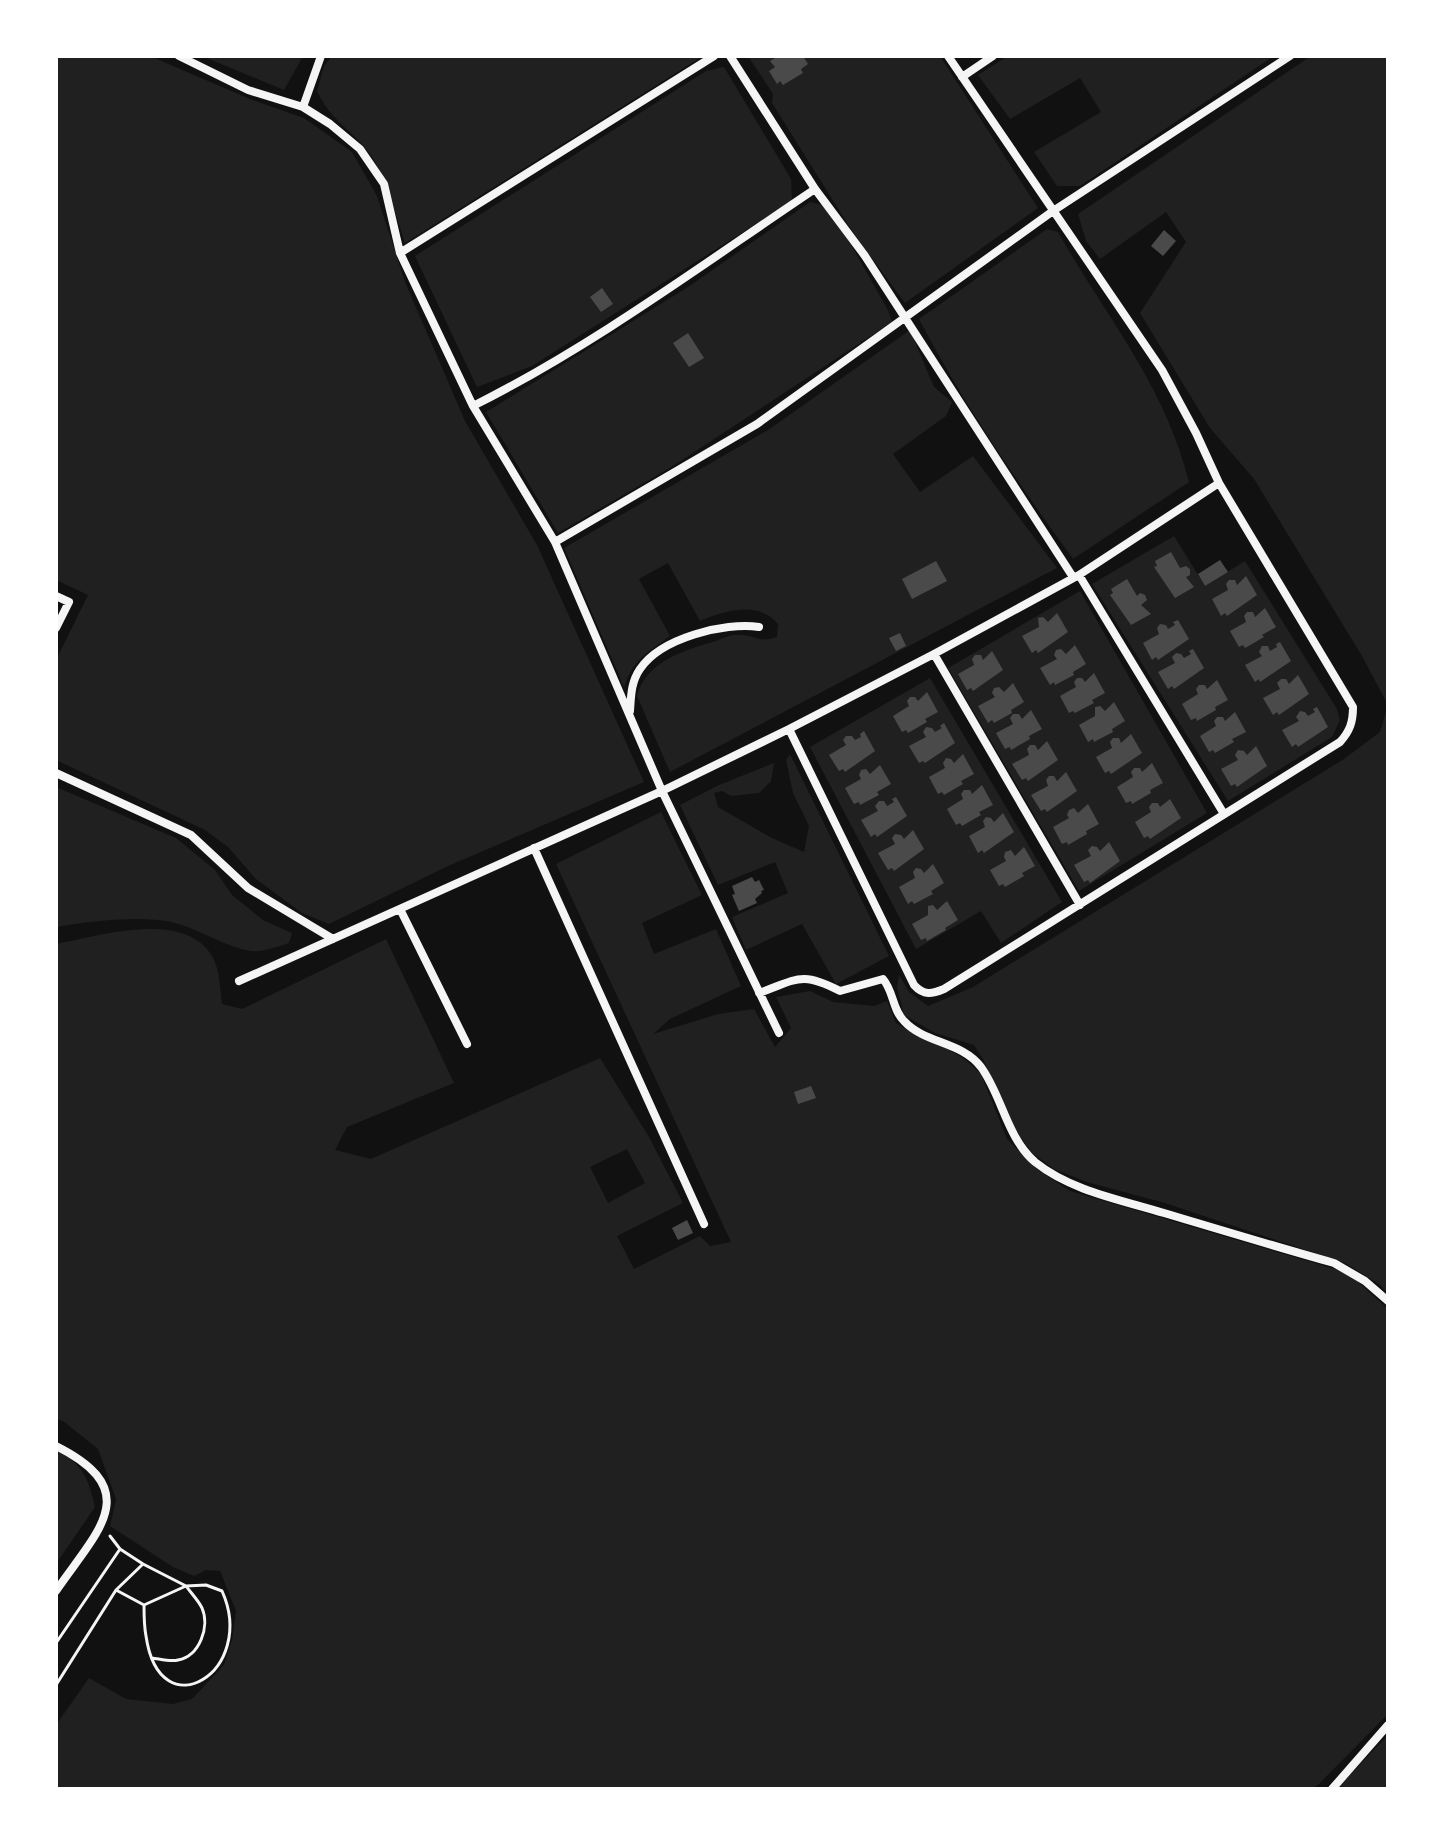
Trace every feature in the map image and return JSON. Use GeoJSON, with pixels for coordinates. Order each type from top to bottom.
{"type":"FeatureCollection","features":[{"type":"Feature","properties":{"kind":"street"},"geometry":{"type":"LineString","coordinates":[[179,56],[248,90],[303,107],[360,149],[384,184],[400,253],[473,406],[555,542],[662,791],[779,1033]]}},
{"type":"Feature","properties":{"kind":"street"},"geometry":{"type":"LineString","coordinates":[[303,107],[321,56]]}},
{"type":"Feature","properties":{"kind":"street"},"geometry":{"type":"LineString","coordinates":[[400,253],[714,56]]}},
{"type":"Feature","properties":{"kind":"street"},"geometry":{"type":"LineString","coordinates":[[730,56],[815,189],[865,256],[1076,576],[1224,814]]}},
{"type":"Feature","properties":{"kind":"street"},"geometry":{"type":"LineString","coordinates":[[789,729],[914,985],[928,994],[944,989],[1340,742],[1353,721],[1353,707],[1219,483],[1162,370],[948,56]]}},
{"type":"Feature","properties":{"kind":"street"},"geometry":{"type":"LineString","coordinates":[[962,77],[993,56]]}},
{"type":"Feature","properties":{"kind":"street"},"geometry":{"type":"LineString","coordinates":[[555,542],[757,424],[1053,211],[1290,56]]}},
{"type":"Feature","properties":{"kind":"street"},"geometry":{"type":"LineString","coordinates":[[473,406],[515,385],[606,328],[815,189]]}},
{"type":"Feature","properties":{"kind":"street"},"geometry":{"type":"LineString","coordinates":[[239,981],[662,791],[789,729],[1076,576],[1219,483]]}},
{"type":"Feature","properties":{"kind":"street"},"geometry":{"type":"LineString","coordinates":[[56,596],[69,602],[56,628]]}},
{"type":"Feature","properties":{"kind":"street"},"geometry":{"type":"LineString","coordinates":[[630,716],[632,687],[639,671],[650,658],[715,627],[739,624],[759,627]]}},
{"type":"Feature","properties":{"kind":"street"},"geometry":{"type":"LineString","coordinates":[[934,654],[1080,905]]}},
{"type":"Feature","properties":{"kind":"street"},"geometry":{"type":"LineString","coordinates":[[56,773],[191,835],[248,888],[333,939]]}},
{"type":"Feature","properties":{"kind":"street"},"geometry":{"type":"LineString","coordinates":[[534,848],[704,1224]]}},
{"type":"Feature","properties":{"kind":"street"},"geometry":{"type":"LineString","coordinates":[[400,909],[467,1044]]}},
{"type":"Feature","properties":{"kind":"street"},"geometry":{"type":"LineString","coordinates":[[759,993],[799,979],[814,978],[840,991],[883,979],[892,990],[895,1009],[904,1022],[970,1054],[983,1069],[1020,1144],[1035,1161],[1084,1189],[1334,1263],[1365,1281],[1388,1301]]}},
{"type":"Feature","properties":{"kind":"street"},"geometry":{"type":"LineString","coordinates":[[56,1446],[81,1458],[103,1481],[109,1506],[101,1526],[56,1591]]}},
{"type":"Feature","properties":{"kind":"street"},"geometry":{"type":"LineString","coordinates":[[1332,1789],[1388,1725]]}},
{"type":"Feature","properties":{"kind":"street"},"geometry":{"type":"LineString","coordinates":[[1324,1789],[1342,1775]]}},
{"type":"Feature","properties":{"kind":"path"},"geometry":{"type":"LineString","coordinates":[[101,1526],[120,1549],[186,1586],[202,1608],[205,1624],[202,1640],[191,1654],[178,1660],[152,1658]]}},
{"type":"Feature","properties":{"kind":"path"},"geometry":{"type":"LineString","coordinates":[[56,1643],[120,1549]]}},
{"type":"Feature","properties":{"kind":"path"},"geometry":{"type":"LineString","coordinates":[[56,1685],[116,1590],[143,1564]]}},
{"type":"Feature","properties":{"kind":"path"},"geometry":{"type":"LineString","coordinates":[[206,1585],[222,1591],[228,1606],[230,1628],[226,1649],[219,1665],[203,1682],[188,1686],[173,1684],[161,1674],[146,1637],[144,1605],[186,1586],[206,1585]]}},
{"type":"Feature","properties":{"kind":"path"},"geometry":{"type":"LineString","coordinates":[[116,1590],[144,1605]]}},
{"type":"Feature","properties":{"kind":"shaded area"},"geometry":{"type":"Polygon","coordinates":[[[56,56],[150,56],[250,99],[304,118],[352,152],[377,196],[405,282],[465,421],[537,545],[644,782],[448,866],[329,924],[302,913],[256,879],[228,847],[205,830],[56,760],[56,660],[88,595],[56,580],[56,56]]]}},
{"type":"Feature","properties":{"kind":"shaded area"},"geometry":{"type":"Polygon","coordinates":[[[202,56],[303,56],[284,90],[202,56]]]}},
{"type":"Feature","properties":{"kind":"shaded area"},"geometry":{"type":"Polygon","coordinates":[[[332,56],[703,56],[405,243],[381,173],[370,154],[335,118],[317,91],[324,66],[332,56]]]}},
{"type":"Feature","properties":{"kind":"shaded area"},"geometry":{"type":"Polygon","coordinates":[[[748,56],[940,56],[1038,208],[905,303],[854,234],[772,103],[773,94],[748,56]]]}},
{"type":"Feature","properties":{"kind":"shaded area"},"geometry":{"type":"Polygon","coordinates":[[[1008,56],[1274,56],[1080,186],[1057,186],[1034,152],[1101,112],[1080,78],[1010,119],[978,75],[1008,56]]]}},
{"type":"Feature","properties":{"kind":"shaded area"},"geometry":{"type":"Polygon","coordinates":[[[1311,56],[1388,56],[1388,705],[1362,656],[1254,479],[1210,428],[1140,313],[1186,242],[1166,212],[1100,259],[1086,241],[1078,214],[1311,56]]]}},
{"type":"Feature","properties":{"kind":"shaded area"},"geometry":{"type":"Polygon","coordinates":[[[724,67],[791,179],[792,201],[532,366],[477,387],[415,256],[706,71],[724,67]]]}},
{"type":"Feature","properties":{"kind":"shaded area"},"geometry":{"type":"Polygon","coordinates":[[[810,202],[823,205],[838,222],[892,322],[673,466],[558,533],[486,412],[688,287],[810,202]]]}},
{"type":"Feature","properties":{"kind":"shaded area"},"geometry":{"type":"Polygon","coordinates":[[[1047,229],[1058,232],[1150,383],[1178,447],[1189,482],[1073,559],[992,442],[919,319],[1047,229]]]}},
{"type":"Feature","properties":{"kind":"shaded area"},"geometry":{"type":"Polygon","coordinates":[[[910,330],[934,387],[952,402],[946,416],[893,454],[920,492],[973,456],[1057,568],[670,772],[637,696],[649,674],[680,653],[728,636],[777,637],[778,624],[761,612],[751,610],[730,611],[700,621],[668,563],[639,579],[670,636],[637,663],[624,687],[564,548],[768,430],[910,330]]]}},
{"type":"Feature","properties":{"kind":"shaded area"},"geometry":{"type":"Polygon","coordinates":[[[1174,536],[1205,586],[1245,561],[1337,709],[1340,720],[1332,737],[1228,801],[1092,584],[1174,536]]]}},
{"type":"Feature","properties":{"kind":"shaded area"},"geometry":{"type":"Polygon","coordinates":[[[1080,591],[1207,813],[1079,891],[948,668],[1080,591]]]}},
{"type":"Feature","properties":{"kind":"shaded area"},"geometry":{"type":"Polygon","coordinates":[[[930,678],[1062,902],[1001,943],[981,911],[916,949],[810,747],[930,678]]]}},
{"type":"Feature","properties":{"kind":"shaded area"},"geometry":{"type":"Polygon","coordinates":[[[1388,705],[1388,1293],[1345,1263],[1054,1169],[1032,1153],[1015,1130],[974,1045],[935,1033],[904,1015],[897,987],[899,975],[909,992],[928,1006],[973,987],[1344,759],[1380,732],[1388,705]]]}},
{"type":"Feature","properties":{"kind":"shaded area"},"geometry":{"type":"Polygon","coordinates":[[[790,754],[889,956],[836,984],[802,924],[746,950],[732,917],[788,893],[775,862],[718,885],[680,805],[774,763],[771,781],[759,793],[731,796],[722,791],[714,793],[718,807],[772,838],[804,852],[809,826],[793,793],[786,760],[790,754]]]}},
{"type":"Feature","properties":{"kind":"shaded area"},"geometry":{"type":"Polygon","coordinates":[[[56,787],[176,838],[215,870],[232,895],[263,920],[292,933],[289,943],[249,951],[177,924],[139,919],[56,927],[56,787]]]}},
{"type":"Feature","properties":{"kind":"shaded area"},"geometry":{"type":"Polygon","coordinates":[[[661,812],[702,895],[642,923],[654,954],[716,929],[741,986],[670,1019],[653,1034],[718,1014],[754,1009],[775,1047],[791,1028],[776,997],[810,991],[833,1002],[874,1006],[887,1001],[896,1023],[963,1058],[981,1074],[1007,1139],[1038,1170],[1070,1191],[1348,1273],[1388,1309],[1388,1714],[1319,1784],[1312,1789],[56,1789],[56,1725],[89,1678],[126,1699],[173,1704],[192,1699],[224,1665],[236,1611],[220,1571],[206,1570],[194,1576],[173,1567],[110,1526],[116,1499],[98,1449],[63,1421],[56,1419],[56,944],[140,929],[182,933],[199,942],[215,961],[222,1004],[242,1009],[386,939],[454,1083],[347,1127],[335,1150],[371,1159],[600,1058],[649,1137],[683,1203],[617,1236],[634,1269],[700,1236],[710,1246],[731,1242],[556,864],[661,812]],[[627,1149],[590,1167],[608,1203],[645,1183],[627,1149]]]}},
{"type":"Feature","properties":{"kind":"shaded area"},"geometry":{"type":"Polygon","coordinates":[[[56,1451],[65,1455],[83,1473],[95,1507],[56,1564],[56,1451]]]}},
{"type":"Feature","properties":{"kind":"shaded area"},"geometry":{"type":"Polygon","coordinates":[[[1388,1735],[1388,1789],[1338,1789],[1341,1784],[1388,1735]]]}},
{"type":"Feature","properties":{"kind":"building"},"geometry":{"type":"Polygon","coordinates":[[[778,56],[803,56],[808,64],[801,69],[803,73],[783,85],[780,81],[777,84],[769,71],[775,67],[770,61],[778,56]]]}},
{"type":"Feature","properties":{"kind":"building"},"geometry":{"type":"Polygon","coordinates":[[[1164,230],[1176,241],[1163,256],[1151,246],[1164,230]]]}},
{"type":"Feature","properties":{"kind":"building"},"geometry":{"type":"Polygon","coordinates":[[[602,288],[613,304],[601,312],[590,297],[602,288]]]}},
{"type":"Feature","properties":{"kind":"building"},"geometry":{"type":"Polygon","coordinates":[[[688,333],[704,358],[689,367],[673,343],[688,333]]]}},
{"type":"Feature","properties":{"kind":"building"},"geometry":{"type":"Polygon","coordinates":[[[1171,552],[1180,568],[1186,566],[1190,569],[1190,575],[1186,577],[1194,587],[1175,598],[1154,567],[1157,566],[1155,561],[1171,552]]]}},
{"type":"Feature","properties":{"kind":"building"},"geometry":{"type":"Polygon","coordinates":[[[1220,560],[1228,572],[1205,586],[1198,574],[1220,560]]]}},
{"type":"Feature","properties":{"kind":"building"},"geometry":{"type":"Polygon","coordinates":[[[936,561],[947,581],[912,599],[902,579],[936,561]]]}},
{"type":"Feature","properties":{"kind":"building"},"geometry":{"type":"Polygon","coordinates":[[[1246,576],[1257,595],[1227,616],[1225,613],[1221,616],[1212,599],[1228,590],[1226,584],[1229,580],[1235,580],[1237,585],[1246,576]]]}},
{"type":"Feature","properties":{"kind":"building"},"geometry":{"type":"Polygon","coordinates":[[[1127,579],[1137,596],[1140,593],[1145,595],[1147,600],[1141,605],[1151,614],[1131,625],[1110,595],[1113,593],[1111,589],[1127,579]]]}},
{"type":"Feature","properties":{"kind":"building"},"geometry":{"type":"Polygon","coordinates":[[[1265,608],[1276,627],[1245,648],[1243,645],[1239,647],[1230,631],[1246,622],[1244,616],[1247,612],[1253,612],[1255,617],[1265,608]]]}},
{"type":"Feature","properties":{"kind":"building"},"geometry":{"type":"Polygon","coordinates":[[[1057,613],[1068,632],[1038,653],[1036,650],[1032,653],[1022,636],[1039,627],[1038,618],[1043,617],[1048,622],[1057,613]]]}},
{"type":"Feature","properties":{"kind":"building"},"geometry":{"type":"Polygon","coordinates":[[[1178,620],[1189,639],[1158,660],[1156,657],[1152,660],[1143,643],[1159,634],[1157,628],[1160,624],[1168,629],[1178,620]]]}},
{"type":"Feature","properties":{"kind":"building"},"geometry":{"type":"Polygon","coordinates":[[[900,633],[906,646],[896,651],[889,638],[900,633]]]}},
{"type":"Feature","properties":{"kind":"building"},"geometry":{"type":"Polygon","coordinates":[[[1280,642],[1291,661],[1260,682],[1259,679],[1255,682],[1245,665],[1262,656],[1259,652],[1262,646],[1268,646],[1270,651],[1280,642]]]}},
{"type":"Feature","properties":{"kind":"building"},"geometry":{"type":"Polygon","coordinates":[[[1075,645],[1086,664],[1073,672],[1074,675],[1050,685],[1040,668],[1057,659],[1054,655],[1056,650],[1061,649],[1066,654],[1075,645]]]}},
{"type":"Feature","properties":{"kind":"building"},"geometry":{"type":"Polygon","coordinates":[[[1193,649],[1204,668],[1174,689],[1172,686],[1168,689],[1158,672],[1175,663],[1172,657],[1176,653],[1184,658],[1193,649]]]}},
{"type":"Feature","properties":{"kind":"building"},"geometry":{"type":"Polygon","coordinates":[[[992,651],[1003,670],[973,691],[971,688],[967,690],[958,674],[974,665],[972,659],[975,655],[981,655],[983,660],[992,651]]]}},
{"type":"Feature","properties":{"kind":"building"},"geometry":{"type":"Polygon","coordinates":[[[1094,673],[1105,693],[1092,700],[1094,703],[1069,713],[1060,696],[1076,687],[1074,682],[1077,678],[1085,682],[1094,673]]]}},
{"type":"Feature","properties":{"kind":"building"},"geometry":{"type":"Polygon","coordinates":[[[1298,675],[1309,694],[1279,715],[1277,712],[1273,715],[1263,698],[1280,689],[1277,683],[1281,679],[1286,679],[1289,684],[1298,675]]]}},
{"type":"Feature","properties":{"kind":"building"},"geometry":{"type":"Polygon","coordinates":[[[1217,680],[1228,700],[1197,721],[1196,718],[1191,720],[1182,704],[1198,694],[1196,689],[1199,685],[1205,685],[1207,689],[1217,680]]]}},
{"type":"Feature","properties":{"kind":"building"},"geometry":{"type":"Polygon","coordinates":[[[1013,683],[1024,702],[1011,710],[1012,713],[988,723],[978,706],[995,697],[992,693],[994,688],[999,687],[1004,692],[1013,683]]]}},
{"type":"Feature","properties":{"kind":"building"},"geometry":{"type":"Polygon","coordinates":[[[927,692],[938,712],[908,733],[906,730],[902,732],[893,716],[909,706],[907,701],[910,697],[918,701],[927,692]]]}},
{"type":"Feature","properties":{"kind":"building"},"geometry":{"type":"Polygon","coordinates":[[[1114,702],[1125,721],[1112,729],[1113,732],[1088,742],[1079,725],[1095,716],[1095,707],[1100,706],[1105,711],[1114,702]]]}},
{"type":"Feature","properties":{"kind":"building"},"geometry":{"type":"Polygon","coordinates":[[[1317,707],[1328,727],[1298,747],[1296,744],[1292,747],[1282,730],[1299,721],[1296,717],[1300,711],[1308,716],[1317,707]]]}},
{"type":"Feature","properties":{"kind":"building"},"geometry":{"type":"Polygon","coordinates":[[[1031,710],[1042,729],[1011,750],[1010,747],[1005,749],[996,733],[1013,724],[1010,718],[1013,714],[1019,714],[1022,719],[1031,710]]]}},
{"type":"Feature","properties":{"kind":"building"},"geometry":{"type":"Polygon","coordinates":[[[1235,712],[1246,732],[1215,753],[1213,750],[1209,752],[1200,736],[1216,726],[1214,721],[1217,717],[1223,717],[1225,721],[1235,712]]]}},
{"type":"Feature","properties":{"kind":"building"},"geometry":{"type":"Polygon","coordinates":[[[944,723],[955,743],[925,763],[919,763],[909,746],[926,737],[923,732],[926,727],[935,732],[944,723]]]}},
{"type":"Feature","properties":{"kind":"building"},"geometry":{"type":"Polygon","coordinates":[[[864,731],[875,751],[845,772],[843,769],[839,771],[829,755],[846,745],[843,740],[846,736],[852,736],[855,740],[864,731]]]}},
{"type":"Feature","properties":{"kind":"building"},"geometry":{"type":"Polygon","coordinates":[[[1131,734],[1142,753],[1111,774],[1109,771],[1105,773],[1096,757],[1112,748],[1110,742],[1113,738],[1119,738],[1121,743],[1131,734]]]}},
{"type":"Feature","properties":{"kind":"building"},"geometry":{"type":"Polygon","coordinates":[[[1047,741],[1058,760],[1028,781],[1026,778],[1022,780],[1012,764],[1029,755],[1027,749],[1030,745],[1035,745],[1038,750],[1047,741]]]}},
{"type":"Feature","properties":{"kind":"building"},"geometry":{"type":"Polygon","coordinates":[[[1256,746],[1267,766],[1237,787],[1235,784],[1231,786],[1221,769],[1238,760],[1235,755],[1238,750],[1247,755],[1256,746]]]}},
{"type":"Feature","properties":{"kind":"building"},"geometry":{"type":"Polygon","coordinates":[[[963,754],[974,774],[944,795],[942,792],[938,794],[929,777],[945,768],[943,763],[946,758],[954,763],[963,754]]]}},
{"type":"Feature","properties":{"kind":"building"},"geometry":{"type":"Polygon","coordinates":[[[1152,763],[1163,783],[1132,804],[1131,801],[1126,803],[1117,787],[1133,777],[1131,772],[1134,768],[1140,768],[1142,772],[1152,763]]]}},
{"type":"Feature","properties":{"kind":"building"},"geometry":{"type":"Polygon","coordinates":[[[880,765],[891,784],[877,792],[879,795],[860,805],[859,802],[854,804],[845,788],[861,779],[861,770],[866,769],[870,774],[880,765]]]}},
{"type":"Feature","properties":{"kind":"building"},"geometry":{"type":"Polygon","coordinates":[[[1066,772],[1077,791],[1047,812],[1045,809],[1041,811],[1031,795],[1048,786],[1046,780],[1049,776],[1054,776],[1057,781],[1066,772]]]}},
{"type":"Feature","properties":{"kind":"building"},"geometry":{"type":"Polygon","coordinates":[[[982,785],[993,805],[962,826],[960,823],[956,825],[947,809],[963,799],[961,794],[964,790],[970,790],[972,794],[982,785]]]}},
{"type":"Feature","properties":{"kind":"building"},"geometry":{"type":"Polygon","coordinates":[[[896,797],[907,816],[877,837],[875,834],[871,837],[861,820],[878,811],[875,806],[879,801],[884,801],[887,806],[896,797]]]}},
{"type":"Feature","properties":{"kind":"building"},"geometry":{"type":"Polygon","coordinates":[[[1170,799],[1181,818],[1150,839],[1148,836],[1144,838],[1135,822],[1151,812],[1149,807],[1152,803],[1158,803],[1160,807],[1170,799]]]}},
{"type":"Feature","properties":{"kind":"building"},"geometry":{"type":"Polygon","coordinates":[[[1088,804],[1099,824],[1068,845],[1067,842],[1062,844],[1053,827],[1069,818],[1069,810],[1074,808],[1078,813],[1088,804]]]}},
{"type":"Feature","properties":{"kind":"building"},"geometry":{"type":"Polygon","coordinates":[[[1003,813],[1014,832],[984,853],[982,850],[978,853],[969,836],[985,827],[983,821],[986,817],[994,822],[1003,813]]]}},
{"type":"Feature","properties":{"kind":"building"},"geometry":{"type":"Polygon","coordinates":[[[913,830],[924,849],[894,871],[892,868],[888,870],[878,853],[895,844],[892,838],[895,834],[904,839],[913,830]]]}},
{"type":"Feature","properties":{"kind":"building"},"geometry":{"type":"Polygon","coordinates":[[[1109,842],[1120,861],[1090,883],[1088,880],[1084,882],[1074,865],[1091,856],[1088,850],[1092,846],[1100,851],[1109,842]]]}},
{"type":"Feature","properties":{"kind":"building"},"geometry":{"type":"Polygon","coordinates":[[[1024,847],[1035,866],[1005,887],[1003,884],[999,886],[990,870],[1006,861],[1005,852],[1011,850],[1015,856],[1024,847]]]}},
{"type":"Feature","properties":{"kind":"building"},"geometry":{"type":"Polygon","coordinates":[[[933,864],[944,883],[931,891],[933,894],[908,904],[899,887],[915,878],[913,872],[916,868],[924,873],[933,864]]]}},
{"type":"Feature","properties":{"kind":"building"},"geometry":{"type":"Polygon","coordinates":[[[752,877],[755,882],[759,880],[764,890],[755,899],[757,903],[739,911],[732,895],[735,894],[732,886],[752,877]]]}},
{"type":"Feature","properties":{"kind":"building"},"geometry":{"type":"Polygon","coordinates":[[[947,901],[958,920],[927,941],[926,938],[921,940],[912,924],[928,915],[928,906],[933,905],[937,910],[947,901]]]}},
{"type":"Feature","properties":{"kind":"building"},"geometry":{"type":"Polygon","coordinates":[[[811,1086],[816,1098],[798,1104],[794,1092],[811,1086]]]}},
{"type":"Feature","properties":{"kind":"building"},"geometry":{"type":"Polygon","coordinates":[[[687,1220],[693,1233],[678,1240],[672,1228],[687,1220]]]}}]}
